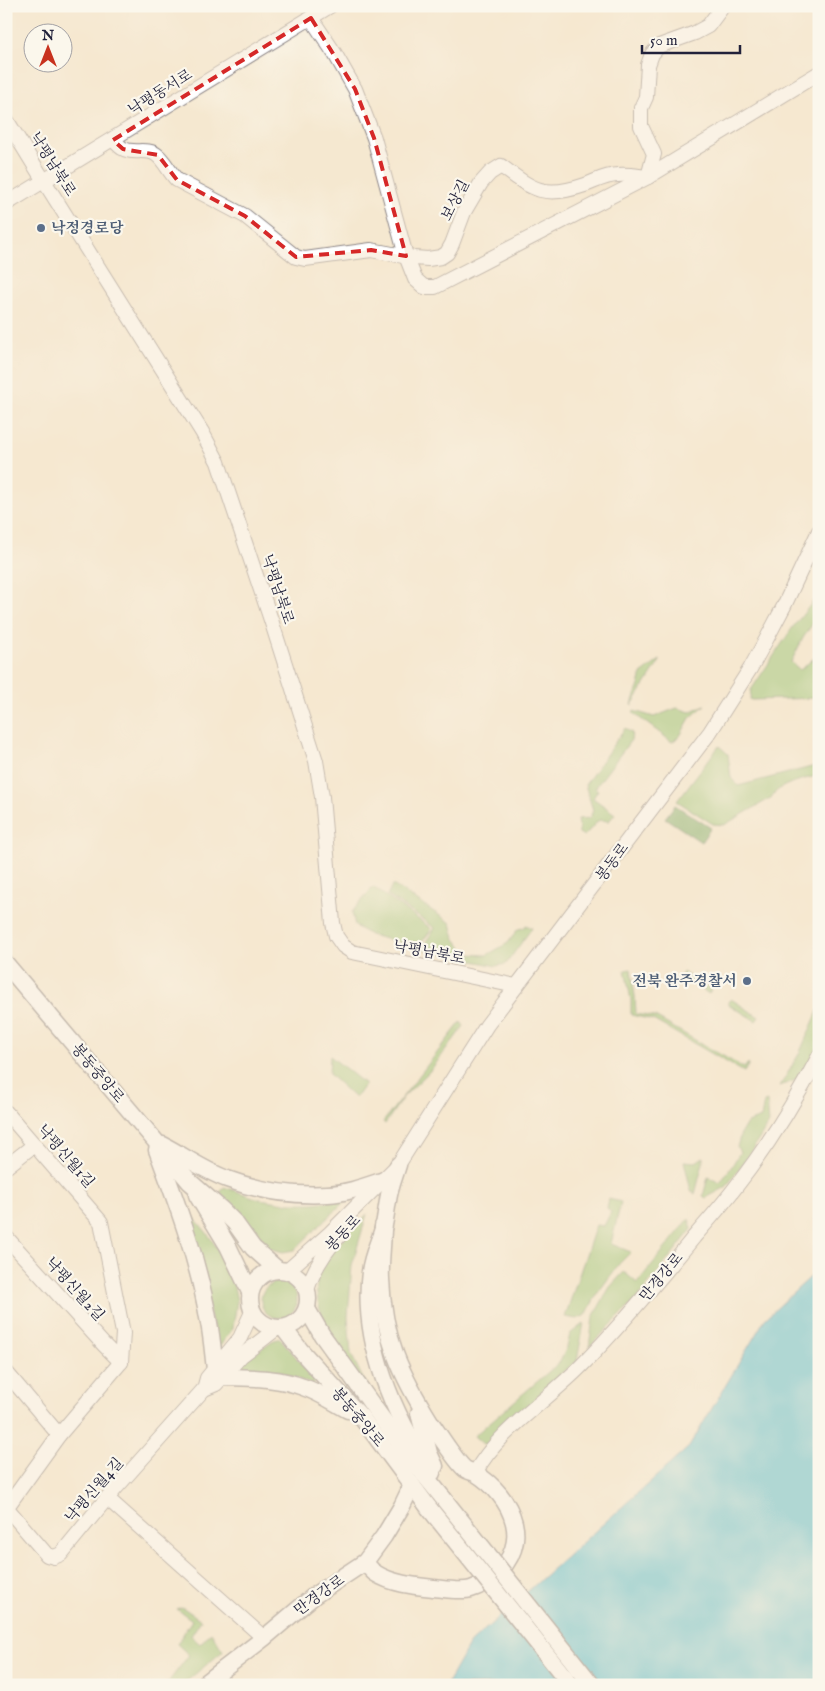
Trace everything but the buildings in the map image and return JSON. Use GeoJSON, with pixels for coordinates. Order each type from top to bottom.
{"type":"FeatureCollection","features":[{"type":"Feature","properties":{"kind":"street","name":"낙평동서로"},"geometry":{"type":"LineString","coordinates":[[6,204],[330,6]]}},
{"type":"Feature","properties":{"kind":"street"},"geometry":{"type":"LineString","coordinates":[[648,177],[654,154],[642,126],[642,108],[646,98],[648,65],[652,54],[659,46],[695,33],[708,26],[723,6]]}},
{"type":"Feature","properties":{"kind":"street"},"geometry":{"type":"LineString","coordinates":[[311,18],[335,54],[358,97],[374,138],[406,256],[415,279],[424,287],[435,287],[648,177],[819,73]]}},
{"type":"Feature","properties":{"kind":"street","name":"낙평남북로"},"geometry":{"type":"LineString","coordinates":[[6,119],[202,432],[218,462],[316,761],[322,797],[330,900],[336,936],[343,946],[352,952],[516,986]]}},
{"type":"Feature","properties":{"kind":"street","name":"보상길"},"geometry":{"type":"LineString","coordinates":[[113,140],[123,149],[152,152],[158,155],[169,172],[177,180],[245,216],[296,257],[305,259],[371,250],[428,260],[441,257],[447,253],[472,196],[485,178],[501,166],[529,186],[542,191],[558,193],[618,175],[648,177]]}},
{"type":"Feature","properties":{"kind":"street","name":"봉동로"},"geometry":{"type":"LineString","coordinates":[[282,1270],[330,1234],[398,1165],[487,1025],[715,724],[766,640],[819,531]]}},
{"type":"Feature","properties":{"kind":"street","name":"봉동중앙로"},"geometry":{"type":"LineString","coordinates":[[6,964],[190,1182],[235,1223],[254,1248],[282,1270],[296,1275],[303,1282],[309,1299],[307,1309],[322,1335],[427,1478],[429,1508],[571,1685]]}},
{"type":"Feature","properties":{"kind":"street","name":"만경강로"},"geometry":{"type":"LineString","coordinates":[[470,1471],[509,1430],[580,1368],[646,1296],[734,1189],[790,1108],[819,1056]]}},
{"type":"Feature","properties":{"kind":"street","name":"낙평신월1길"},"geometry":{"type":"LineString","coordinates":[[6,1112],[101,1222],[123,1333],[121,1362]]}},
{"type":"Feature","properties":{"kind":"street"},"geometry":{"type":"LineString","coordinates":[[152,1139],[226,1179],[270,1191],[289,1194],[329,1194],[360,1188],[384,1180]]}},
{"type":"Feature","properties":{"kind":"street"},"geometry":{"type":"LineString","coordinates":[[152,1139],[182,1218],[192,1252],[209,1323],[218,1373],[295,1384],[320,1394],[362,1418]]}},
{"type":"Feature","properties":{"kind":"street"},"geometry":{"type":"LineString","coordinates":[[6,1168],[34,1144]]}},
{"type":"Feature","properties":{"kind":"street"},"geometry":{"type":"LineString","coordinates":[[365,1562],[374,1573],[412,1586],[470,1589],[497,1575],[512,1555],[516,1538],[514,1522],[504,1501],[493,1486],[470,1471],[437,1432],[416,1399],[395,1357],[386,1324],[381,1277],[383,1226],[389,1193],[398,1165]]}},
{"type":"Feature","properties":{"kind":"street","name":"봉동로"},"geometry":{"type":"LineString","coordinates":[[307,1290],[319,1261],[330,1246],[377,1199],[384,1180]]}},
{"type":"Feature","properties":{"kind":"street","name":"봉동중앙로"},"geometry":{"type":"LineString","coordinates":[[190,1182],[228,1246],[250,1292],[249,1302],[252,1312],[262,1323],[280,1329],[362,1418],[427,1478]]}},
{"type":"Feature","properties":{"kind":"street"},"geometry":{"type":"LineString","coordinates":[[383,1226],[374,1251],[370,1274],[371,1331],[385,1384],[419,1454],[427,1478],[592,1685]]}},
{"type":"Feature","properties":{"kind":"street","name":"낙평신월2길"},"geometry":{"type":"LineString","coordinates":[[6,1237],[121,1362]]}},
{"type":"Feature","properties":{"kind":"street"},"geometry":{"type":"LineString","coordinates":[[250,1292],[260,1277],[268,1272],[282,1270]]}},
{"type":"Feature","properties":{"kind":"street"},"geometry":{"type":"LineString","coordinates":[[280,1329],[294,1325],[302,1318],[307,1309]]}},
{"type":"Feature","properties":{"kind":"street","name":"낙평신월4길"},"geometry":{"type":"LineString","coordinates":[[218,1373],[240,1338],[252,1312]]}},
{"type":"Feature","properties":{"kind":"street","name":"낙평신월4길"},"geometry":{"type":"LineString","coordinates":[[6,1507],[47,1555],[54,1557],[60,1554],[204,1389],[207,1378],[218,1373],[280,1329]]}},
{"type":"Feature","properties":{"kind":"street"},"geometry":{"type":"LineString","coordinates":[[6,1507],[60,1435],[121,1362]]}},
{"type":"Feature","properties":{"kind":"street"},"geometry":{"type":"LineString","coordinates":[[6,1372],[60,1435]]}},
{"type":"Feature","properties":{"kind":"street"},"geometry":{"type":"LineString","coordinates":[[416,1399],[430,1453],[427,1478]]}},
{"type":"Feature","properties":{"kind":"street"},"geometry":{"type":"LineString","coordinates":[[427,1478],[470,1471]]}},
{"type":"Feature","properties":{"kind":"street","name":"만경강로"},"geometry":{"type":"LineString","coordinates":[[203,1685],[264,1638],[315,1595],[365,1562],[384,1536],[402,1506],[427,1478]]}},
{"type":"Feature","properties":{"kind":"street"},"geometry":{"type":"LineString","coordinates":[[107,1498],[264,1638]]}},
{"type":"Feature","properties":{"kind":"highlighted area"},"geometry":{"type":"Polygon","coordinates":[[[311,18],[355,89],[374,138],[406,256],[371,250],[296,257],[245,216],[177,180],[158,155],[123,149],[113,140],[311,18]]]}},
{"type":"Feature","properties":{"kind":"green space"},"geometry":{"type":"Polygon","coordinates":[[[819,594],[819,614],[803,638],[791,662],[800,670],[819,654],[819,698],[751,700],[751,690],[793,627],[819,594]]]}},
{"type":"Feature","properties":{"kind":"green space"},"geometry":{"type":"Polygon","coordinates":[[[660,661],[632,705],[641,674],[660,661]]]}},
{"type":"Feature","properties":{"kind":"green space"},"geometry":{"type":"Polygon","coordinates":[[[705,705],[690,718],[680,736],[672,742],[633,713],[634,711],[654,717],[677,708],[690,712],[705,705]]]}},
{"type":"Feature","properties":{"kind":"green space"},"geometry":{"type":"Polygon","coordinates":[[[625,728],[632,733],[631,740],[595,788],[598,790],[593,798],[615,814],[609,821],[599,820],[584,836],[579,833],[578,819],[590,818],[593,810],[585,785],[625,728]]]}},
{"type":"Feature","properties":{"kind":"green space"},"geometry":{"type":"Polygon","coordinates":[[[719,746],[728,754],[731,778],[738,786],[819,765],[819,775],[786,785],[771,798],[724,825],[713,824],[677,801],[719,746]]]}},
{"type":"Feature","properties":{"kind":"green space"},"geometry":{"type":"Polygon","coordinates":[[[675,805],[711,828],[701,842],[665,818],[675,805]]]}},
{"type":"Feature","properties":{"kind":"green space"},"geometry":{"type":"Polygon","coordinates":[[[393,885],[451,923],[455,939],[467,954],[487,955],[508,943],[518,929],[524,928],[526,925],[532,928],[506,964],[496,966],[421,949],[435,928],[387,895],[393,885]]]}},
{"type":"Feature","properties":{"kind":"green space"},"geometry":{"type":"Polygon","coordinates":[[[373,887],[432,929],[418,947],[370,935],[355,926],[352,912],[373,887]]]}},
{"type":"Feature","properties":{"kind":"green space"},"geometry":{"type":"Polygon","coordinates":[[[631,969],[636,1014],[655,1017],[744,1068],[748,1063],[744,1072],[653,1020],[631,1015],[631,1000],[625,970],[631,969]]]}},
{"type":"Feature","properties":{"kind":"green space"},"geometry":{"type":"Polygon","coordinates":[[[683,972],[711,989],[709,994],[681,976],[683,972]]]}},
{"type":"Feature","properties":{"kind":"green space"},"geometry":{"type":"Polygon","coordinates":[[[731,999],[759,1017],[756,1021],[728,1004],[731,999]]]}},
{"type":"Feature","properties":{"kind":"green space"},"geometry":{"type":"Polygon","coordinates":[[[819,1009],[819,1046],[803,1077],[780,1086],[799,1054],[819,1009]]]}},
{"type":"Feature","properties":{"kind":"green space"},"geometry":{"type":"Polygon","coordinates":[[[461,1022],[464,1026],[430,1071],[403,1097],[385,1124],[383,1122],[461,1022]]]}},
{"type":"Feature","properties":{"kind":"green space"},"geometry":{"type":"Polygon","coordinates":[[[330,1056],[365,1084],[355,1098],[329,1074],[330,1056]]]}},
{"type":"Feature","properties":{"kind":"green space"},"geometry":{"type":"Polygon","coordinates":[[[767,1101],[769,1123],[751,1152],[726,1187],[706,1198],[703,1196],[708,1177],[720,1183],[740,1152],[737,1147],[741,1133],[747,1123],[761,1118],[764,1102],[767,1101]]]}},
{"type":"Feature","properties":{"kind":"green space"},"geometry":{"type":"Polygon","coordinates":[[[703,1157],[695,1194],[691,1191],[684,1161],[696,1162],[703,1157]]]}},
{"type":"Feature","properties":{"kind":"green space"},"geometry":{"type":"Polygon","coordinates":[[[224,1187],[259,1199],[286,1203],[314,1203],[339,1200],[344,1202],[294,1250],[283,1252],[268,1248],[221,1196],[221,1190],[224,1187]]]}},
{"type":"Feature","properties":{"kind":"green space"},"geometry":{"type":"Polygon","coordinates":[[[609,1199],[621,1202],[611,1244],[631,1252],[619,1264],[597,1294],[586,1315],[577,1319],[565,1317],[596,1225],[604,1226],[611,1212],[607,1208],[609,1199]]]}},
{"type":"Feature","properties":{"kind":"green space"},"geometry":{"type":"Polygon","coordinates":[[[367,1214],[352,1265],[348,1317],[351,1354],[370,1393],[331,1335],[318,1301],[317,1285],[323,1263],[367,1214]]]}},
{"type":"Feature","properties":{"kind":"green space"},"geometry":{"type":"Polygon","coordinates":[[[192,1215],[230,1267],[237,1301],[233,1328],[218,1349],[189,1220],[192,1215]]]}},
{"type":"Feature","properties":{"kind":"green space"},"geometry":{"type":"Polygon","coordinates":[[[689,1219],[692,1229],[637,1299],[589,1347],[593,1317],[610,1287],[624,1272],[637,1283],[689,1219]]]}},
{"type":"Feature","properties":{"kind":"green space"},"geometry":{"type":"Polygon","coordinates":[[[279,1282],[292,1287],[297,1300],[292,1313],[279,1318],[266,1313],[261,1300],[266,1287],[279,1282]]]}},
{"type":"Feature","properties":{"kind":"green space"},"geometry":{"type":"Polygon","coordinates":[[[584,1323],[577,1361],[557,1377],[489,1444],[483,1444],[474,1436],[560,1362],[567,1347],[570,1334],[584,1323]]]}},
{"type":"Feature","properties":{"kind":"green space"},"geometry":{"type":"Polygon","coordinates":[[[280,1338],[315,1380],[314,1384],[280,1371],[242,1373],[237,1370],[239,1364],[272,1341],[280,1338]]]}},
{"type":"Feature","properties":{"kind":"green space"},"geometry":{"type":"Polygon","coordinates":[[[182,1607],[201,1620],[191,1636],[200,1644],[211,1632],[223,1651],[182,1685],[166,1685],[189,1655],[177,1644],[192,1620],[177,1609],[182,1607]]]}},
{"type":"Feature","properties":{"kind":"water"},"geometry":{"type":"Polygon","coordinates":[[[819,1269],[819,1685],[446,1685],[470,1643],[689,1447],[765,1319],[819,1269]]]}},
{"type":"Feature","properties":{"kind":"place","name":"낙정경로당"},"geometry":{"type":"Point","coordinates":[41,228]}},
{"type":"Feature","properties":{"kind":"place","name":"전북 완주경찰서"},"geometry":{"type":"Point","coordinates":[747,981]}}]}
